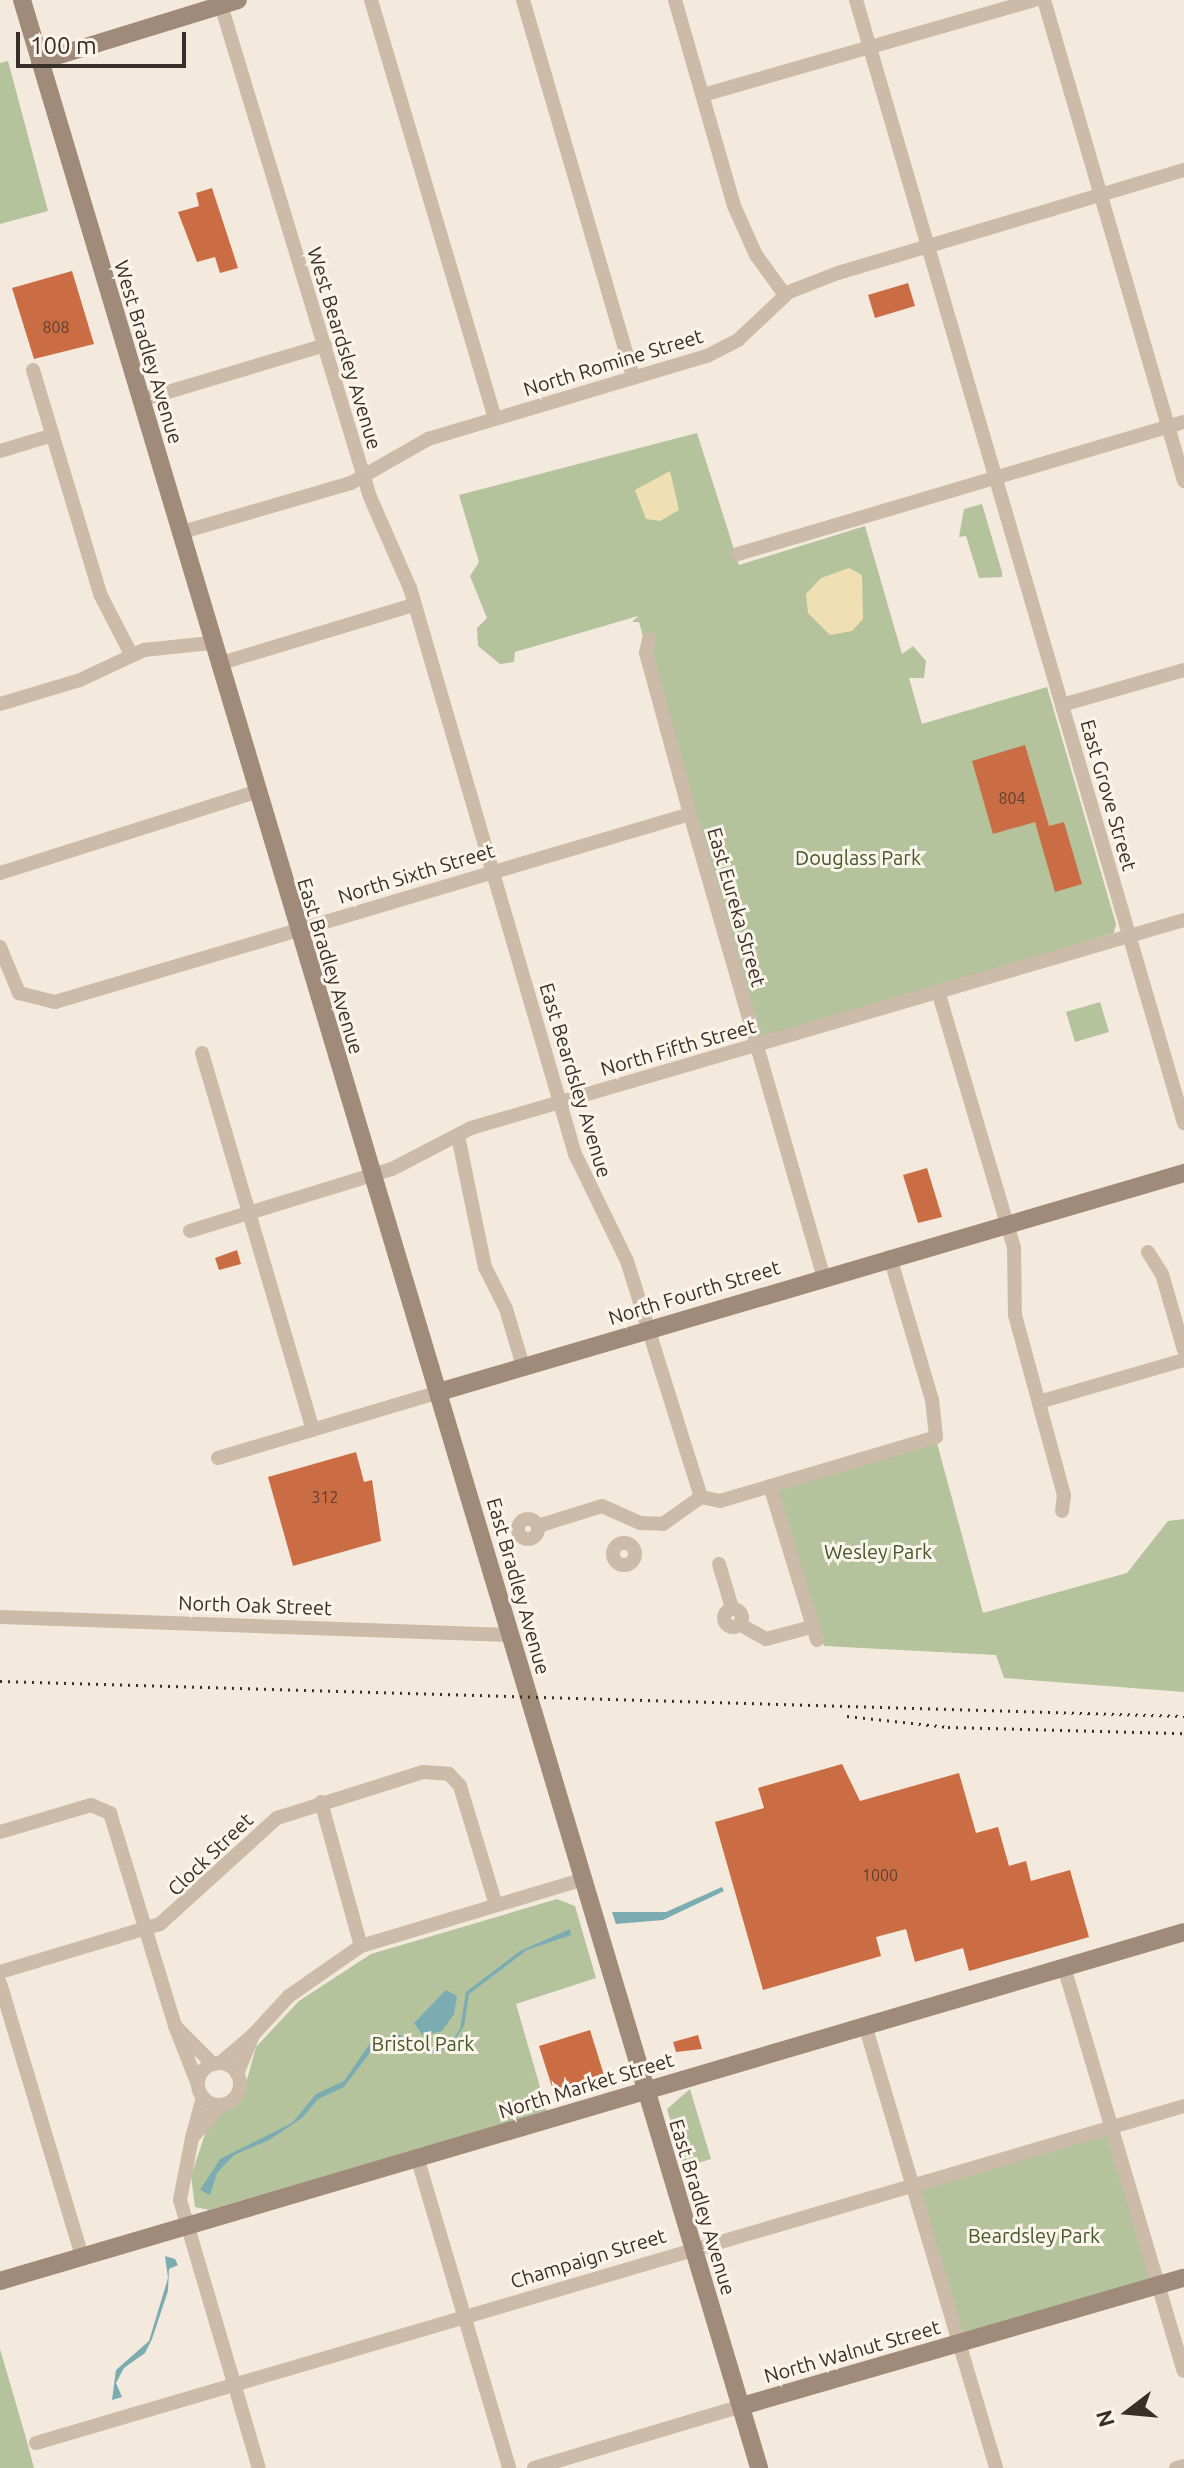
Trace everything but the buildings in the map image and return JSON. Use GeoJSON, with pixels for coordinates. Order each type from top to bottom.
{"type":"FeatureCollection","features":[{"type":"Feature","properties":{"kind":"main road","name":"West Bradley Avenue"},"geometry":{"type":"LineString","coordinates":[[22,0],[233,717]]}},
{"type":"Feature","properties":{"kind":"main road"},"geometry":{"type":"LineString","coordinates":[[40,61],[229,2]]}},
{"type":"Feature","properties":{"kind":"main road","name":"East Bradley Avenue"},"geometry":{"type":"LineString","coordinates":[[233,717],[296,930],[374,1175],[581,1880],[759,2468]]}},
{"type":"Feature","properties":{"kind":"main road","name":"North Fourth Street"},"geometry":{"type":"LineString","coordinates":[[439,1392],[1006,1222],[1184,1173]]}},
{"type":"Feature","properties":{"kind":"main road","name":"North Market Street"},"geometry":{"type":"LineString","coordinates":[[0,2281],[1184,1932]]}},
{"type":"Feature","properties":{"kind":"main road","name":"North Walnut Street"},"geometry":{"type":"LineString","coordinates":[[742,2406],[1184,2278]]}},
{"type":"Feature","properties":{"kind":"street"},"geometry":{"type":"LineString","coordinates":[[371,0],[495,418]]}},
{"type":"Feature","properties":{"kind":"street"},"geometry":{"type":"LineString","coordinates":[[523,0],[633,377]]}},
{"type":"Feature","properties":{"kind":"street"},"geometry":{"type":"LineString","coordinates":[[675,0],[744,231],[785,295]]}},
{"type":"Feature","properties":{"kind":"street","name":"East Grove Street"},"geometry":{"type":"LineString","coordinates":[[856,0],[1184,1123]]}},
{"type":"Feature","properties":{"kind":"street"},"geometry":{"type":"LineString","coordinates":[[703,95],[1034,0]]}},
{"type":"Feature","properties":{"kind":"street"},"geometry":{"type":"LineString","coordinates":[[1044,0],[1184,481]]}},
{"type":"Feature","properties":{"kind":"street","name":"West Beardsley Avenue"},"geometry":{"type":"LineString","coordinates":[[229,2],[363,474],[413,605],[441,699]]}},
{"type":"Feature","properties":{"kind":"street","name":"North Romine Street"},"geometry":{"type":"LineString","coordinates":[[179,533],[351,483],[428,439],[726,348],[785,295],[928,245],[1184,170]]}},
{"type":"Feature","properties":{"kind":"street"},"geometry":{"type":"LineString","coordinates":[[141,400],[325,345]]}},
{"type":"Feature","properties":{"kind":"street"},"geometry":{"type":"LineString","coordinates":[[33,370],[100,594],[131,654]]}},
{"type":"Feature","properties":{"kind":"street"},"geometry":{"type":"LineString","coordinates":[[738,554],[1184,422]]}},
{"type":"Feature","properties":{"kind":"street"},"geometry":{"type":"LineString","coordinates":[[0,451],[53,435]]}},
{"type":"Feature","properties":{"kind":"street"},"geometry":{"type":"LineString","coordinates":[[218,664],[413,605]]}},
{"type":"Feature","properties":{"kind":"street","name":"East Eureka Street"},"geometry":{"type":"LineString","coordinates":[[649,639],[646,653],[755,1046],[823,1276]]}},
{"type":"Feature","properties":{"kind":"street"},"geometry":{"type":"LineString","coordinates":[[0,704],[80,680],[131,654],[211,643]]}},
{"type":"Feature","properties":{"kind":"street"},"geometry":{"type":"LineString","coordinates":[[1062,705],[1184,670]]}},
{"type":"Feature","properties":{"kind":"street","name":"East Beardsley Avenue"},"geometry":{"type":"LineString","coordinates":[[441,699],[586,1187],[619,1241],[687,1467],[701,1497]]}},
{"type":"Feature","properties":{"kind":"street"},"geometry":{"type":"LineString","coordinates":[[0,873],[256,792]]}},
{"type":"Feature","properties":{"kind":"street","name":"North Sixth Street"},"geometry":{"type":"LineString","coordinates":[[0,947],[19,993],[44,1003],[690,814]]}},
{"type":"Feature","properties":{"kind":"street","name":"North Fifth Street"},"geometry":{"type":"LineString","coordinates":[[190,1231],[374,1175],[458,1136],[560,1102],[1184,920]]}},
{"type":"Feature","properties":{"kind":"street"},"geometry":{"type":"LineString","coordinates":[[938,991],[1016,1259],[1015,1315],[1064,1495],[1062,1511]]}},
{"type":"Feature","properties":{"kind":"street"},"geometry":{"type":"LineString","coordinates":[[202,1053],[313,1430]]}},
{"type":"Feature","properties":{"kind":"street"},"geometry":{"type":"LineString","coordinates":[[458,1136],[485,1267],[506,1309],[523,1366]]}},
{"type":"Feature","properties":{"kind":"street"},"geometry":{"type":"LineString","coordinates":[[1148,1252],[1162,1274],[1184,1350]]}},
{"type":"Feature","properties":{"kind":"street"},"geometry":{"type":"LineString","coordinates":[[538,1526],[602,1506],[640,1523],[677,1519],[701,1497],[720,1501],[936,1437],[935,1413],[890,1257]]}},
{"type":"Feature","properties":{"kind":"street"},"geometry":{"type":"LineString","coordinates":[[1039,1402],[1184,1360]]}},
{"type":"Feature","properties":{"kind":"street","name":"North Fourth Street"},"geometry":{"type":"LineString","coordinates":[[218,1458],[439,1392]]}},
{"type":"Feature","properties":{"kind":"street"},"geometry":{"type":"LineString","coordinates":[[719,1564],[732,1608],[724,1622],[739,1624],[766,1639],[814,1633],[770,1486]]}},
{"type":"Feature","properties":{"kind":"street"},"geometry":{"type":"LineString","coordinates":[[629,1544],[640,1523]]}},
{"type":"Feature","properties":{"kind":"street","name":"North Oak Street"},"geometry":{"type":"LineString","coordinates":[[0,1617],[509,1635]]}},
{"type":"Feature","properties":{"kind":"street","name":"Clock Street"},"geometry":{"type":"LineString","coordinates":[[0,1972],[147,1928],[177,1914],[255,1834],[321,1802],[423,1772],[449,1774],[465,1802],[496,1905]]}},
{"type":"Feature","properties":{"kind":"street"},"geometry":{"type":"LineString","coordinates":[[321,1802],[361,1946]]}},
{"type":"Feature","properties":{"kind":"street"},"geometry":{"type":"LineString","coordinates":[[0,1832],[91,1805],[110,1813],[175,2026],[200,2091],[221,2105]]}},
{"type":"Feature","properties":{"kind":"street"},"geometry":{"type":"LineString","coordinates":[[259,2468],[187,2225],[180,2185],[200,2091],[216,2064],[253,2035],[289,1996],[361,1946],[581,1880]]}},
{"type":"Feature","properties":{"kind":"street"},"geometry":{"type":"LineString","coordinates":[[1064,1967],[1109,2128],[1184,2371]]}},
{"type":"Feature","properties":{"kind":"street"},"geometry":{"type":"LineString","coordinates":[[0,1983],[82,2256]]}},
{"type":"Feature","properties":{"kind":"street"},"geometry":{"type":"LineString","coordinates":[[865,2025],[996,2468]]}},
{"type":"Feature","properties":{"kind":"street"},"geometry":{"type":"LineString","coordinates":[[175,2026],[216,2064],[237,2074]]}},
{"type":"Feature","properties":{"kind":"street"},"geometry":{"type":"LineString","coordinates":[[192,2138],[221,2105],[237,2094],[237,2074],[253,2035]]}},
{"type":"Feature","properties":{"kind":"street","name":"Champaign Street"},"geometry":{"type":"LineString","coordinates":[[36,2443],[693,2247],[1184,2106]]}},
{"type":"Feature","properties":{"kind":"street"},"geometry":{"type":"LineString","coordinates":[[418,2160],[509,2468]]}},
{"type":"Feature","properties":{"kind":"street","name":"North Walnut Street"},"geometry":{"type":"LineString","coordinates":[[534,2468],[742,2406]]}},
{"type":"Feature","properties":{"kind":"street"},"geometry":{"type":"LineString","coordinates":[[1176,2468],[1184,2466]]}},
{"type":"Feature","properties":{"kind":"green space"},"geometry":{"type":"Polygon","coordinates":[[[8,61],[48,211],[0,224],[0,63],[8,61]]]}},
{"type":"Feature","properties":{"kind":"green space","name":"Douglass Park"},"geometry":{"type":"Polygon","coordinates":[[[697,433],[739,565],[865,526],[902,654],[913,646],[926,661],[924,678],[909,678],[922,724],[1047,687],[1116,924],[1114,933],[757,1042],[639,622],[632,622],[638,616],[515,652],[514,662],[500,664],[478,646],[477,628],[487,618],[470,576],[479,562],[459,495],[697,433]]]}},
{"type":"Feature","properties":{"kind":"green space"},"geometry":{"type":"Polygon","coordinates":[[[982,504],[1002,577],[979,578],[966,536],[959,537],[964,509],[982,504]]]}},
{"type":"Feature","properties":{"kind":"green space"},"geometry":{"type":"Polygon","coordinates":[[[1100,1002],[1109,1032],[1075,1042],[1066,1012],[1100,1002]]]}},
{"type":"Feature","properties":{"kind":"green space","name":"Wesley Park"},"geometry":{"type":"Polygon","coordinates":[[[937,1443],[983,1613],[1127,1573],[1168,1521],[1184,1519],[1184,1692],[1004,1678],[996,1655],[824,1646],[770,1486],[937,1443]]]}},
{"type":"Feature","properties":{"kind":"green space","name":"Bristol Park"},"geometry":{"type":"Polygon","coordinates":[[[557,1899],[575,1906],[596,1978],[516,2004],[547,2111],[209,2210],[195,2207],[191,2176],[209,2122],[242,2098],[256,2047],[299,2001],[371,1954],[557,1899]]]}},
{"type":"Feature","properties":{"kind":"green space"},"geometry":{"type":"Polygon","coordinates":[[[690,2089],[711,2159],[684,2167],[667,2109],[690,2089]]]}},
{"type":"Feature","properties":{"kind":"green space","name":"Beardsley Park"},"geometry":{"type":"Polygon","coordinates":[[[1107,2132],[1153,2284],[961,2339],[914,2187],[1107,2132]]]}},
{"type":"Feature","properties":{"kind":"green space"},"geometry":{"type":"Polygon","coordinates":[[[0,2349],[26,2438],[34,2468],[0,2468],[0,2349]]]}},
{"type":"Feature","properties":{"kind":"sand"},"geometry":{"type":"Polygon","coordinates":[[[670,471],[679,510],[660,521],[646,519],[635,490],[670,471]]]}},
{"type":"Feature","properties":{"kind":"sand"},"geometry":{"type":"Polygon","coordinates":[[[849,568],[862,575],[863,619],[852,631],[830,635],[808,613],[806,594],[821,578],[849,568]]]}},
{"type":"Feature","properties":{"kind":"water"},"geometry":{"type":"Polygon","coordinates":[[[722,1887],[724,1891],[663,1920],[616,1924],[612,1912],[666,1912],[722,1887]]]}},
{"type":"Feature","properties":{"kind":"water"},"geometry":{"type":"Polygon","coordinates":[[[570,1929],[571,1935],[527,1950],[469,1994],[464,2026],[450,2047],[432,2053],[399,2040],[378,2042],[344,2087],[318,2099],[302,2118],[269,2140],[234,2155],[217,2173],[210,2195],[200,2190],[220,2159],[292,2123],[316,2094],[344,2081],[371,2042],[398,2034],[428,2050],[450,2044],[460,2029],[466,1992],[520,1951],[570,1929]]]}},
{"type":"Feature","properties":{"kind":"water"},"geometry":{"type":"Polygon","coordinates":[[[446,1990],[457,1996],[454,2014],[442,2031],[423,2036],[414,2023],[446,1990]]]}},
{"type":"Feature","properties":{"kind":"water"},"geometry":{"type":"Polygon","coordinates":[[[165,2256],[175,2259],[178,2265],[169,2269],[168,2291],[152,2339],[145,2353],[124,2368],[116,2383],[122,2397],[112,2400],[116,2370],[149,2341],[168,2278],[165,2256]]]}},
{"type":"Feature","properties":{"kind":"railway"},"geometry":{"type":"LineString","coordinates":[[0,1681],[1184,1716]]}},
{"type":"Feature","properties":{"kind":"railway"},"geometry":{"type":"LineString","coordinates":[[847,1716],[948,1727],[1184,1733]]}}]}
